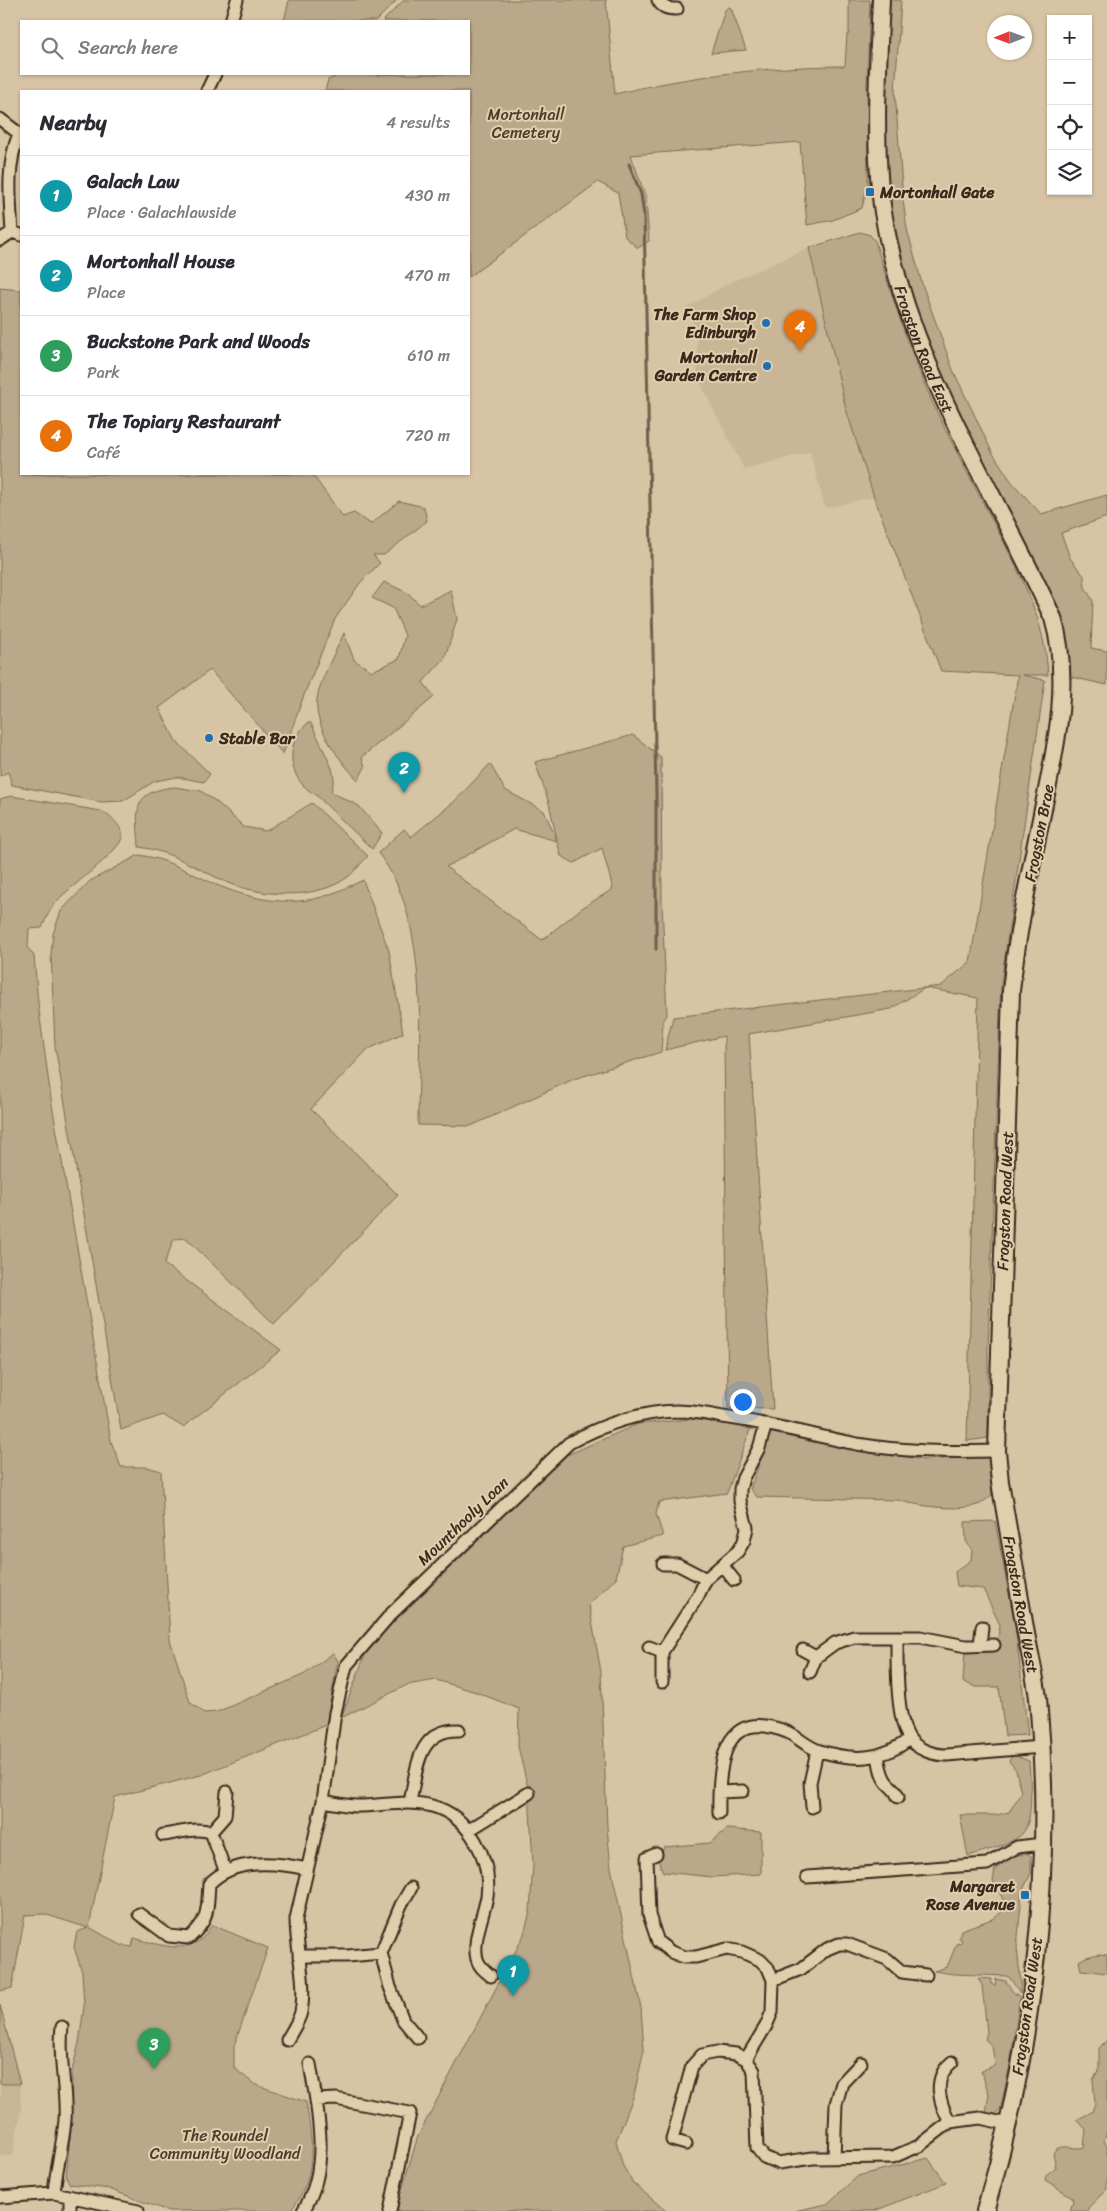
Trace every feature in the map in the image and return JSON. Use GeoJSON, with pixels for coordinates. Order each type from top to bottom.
{"type":"FeatureCollection","features":[{"type":"Feature","properties":{"kind":"main road","name":"Frogston Road East"},"geometry":{"type":"LineString","coordinates":[[881,0],[878,125],[880,182],[892,256],[909,312],[930,368],[1053,618],[1058,635],[1062,675]]}},
{"type":"Feature","properties":{"kind":"main road","name":"Frogston Brae"},"geometry":{"type":"LineString","coordinates":[[1011,992],[1022,920],[1058,736],[1062,675]]}},
{"type":"Feature","properties":{"kind":"main road","name":"Frogston Road West"},"geometry":{"type":"LineString","coordinates":[[985,2211],[1008,2124],[1021,2061],[1039,1921],[1043,1844],[1041,1747],[1037,1696],[1000,1482],[997,1451],[1011,992]]}},
{"type":"Feature","properties":{"kind":"street"},"geometry":{"type":"LineString","coordinates":[[230,20],[237,0]]}},
{"type":"Feature","properties":{"kind":"street"},"geometry":{"type":"LineString","coordinates":[[658,0],[663,7],[677,9]]}},
{"type":"Feature","properties":{"kind":"street"},"geometry":{"type":"LineString","coordinates":[[207,90],[215,75]]}},
{"type":"Feature","properties":{"kind":"street"},"geometry":{"type":"LineString","coordinates":[[0,120],[20,135],[14,149],[9,192],[17,234],[0,240]]}},
{"type":"Feature","properties":{"kind":"street","name":"Mounthooly Loan"},"geometry":{"type":"LineString","coordinates":[[287,2040],[300,2014],[303,1986],[296,1920],[323,1801],[335,1713],[346,1666],[391,1614],[563,1447],[588,1432],[612,1423],[658,1413],[694,1412],[766,1424],[856,1444],[891,1449],[927,1453],[997,1451]]}},
{"type":"Feature","properties":{"kind":"street"},"geometry":{"type":"LineString","coordinates":[[662,1682],[662,1652],[698,1596],[706,1579],[738,1551],[744,1541],[747,1528],[740,1501],[740,1489],[743,1478],[759,1448],[766,1424]]}},
{"type":"Feature","properties":{"kind":"street"},"geometry":{"type":"LineString","coordinates":[[663,1564],[677,1564],[706,1579]]}},
{"type":"Feature","properties":{"kind":"street"},"geometry":{"type":"LineString","coordinates":[[722,1565],[734,1580]]}},
{"type":"Feature","properties":{"kind":"street"},"geometry":{"type":"LineString","coordinates":[[980,1645],[982,1627]]}},
{"type":"Feature","properties":{"kind":"street"},"geometry":{"type":"LineString","coordinates":[[810,1672],[816,1657],[846,1638],[927,1637],[966,1646],[994,1645]]}},
{"type":"Feature","properties":{"kind":"street"},"geometry":{"type":"LineString","coordinates":[[897,1638],[898,1688],[906,1730],[910,1739],[919,1747],[937,1755],[1041,1747]]}},
{"type":"Feature","properties":{"kind":"street"},"geometry":{"type":"LineString","coordinates":[[649,1646],[662,1652]]}},
{"type":"Feature","properties":{"kind":"street"},"geometry":{"type":"LineString","coordinates":[[803,1650],[816,1657]]}},
{"type":"Feature","properties":{"kind":"street"},"geometry":{"type":"LineString","coordinates":[[719,1813],[719,1792],[728,1744],[735,1734],[744,1728],[762,1724],[771,1726],[790,1733],[817,1751],[845,1756],[878,1756],[889,1753],[910,1739]]}},
{"type":"Feature","properties":{"kind":"street"},"geometry":{"type":"LineString","coordinates":[[410,1802],[421,1749],[433,1737],[447,1730],[459,1730]]}},
{"type":"Feature","properties":{"kind":"street"},"geometry":{"type":"LineString","coordinates":[[815,1800],[810,1783],[817,1751]]}},
{"type":"Feature","properties":{"kind":"street"},"geometry":{"type":"LineString","coordinates":[[878,1756],[882,1775],[888,1784],[896,1790],[898,1797]]}},
{"type":"Feature","properties":{"kind":"street"},"geometry":{"type":"LineString","coordinates":[[877,1790],[888,1784]]}},
{"type":"Feature","properties":{"kind":"street"},"geometry":{"type":"LineString","coordinates":[[719,1792],[743,1791]]}},
{"type":"Feature","properties":{"kind":"street"},"geometry":{"type":"LineString","coordinates":[[211,1832],[225,1816],[227,1792]]}},
{"type":"Feature","properties":{"kind":"street"},"geometry":{"type":"LineString","coordinates":[[469,1830],[529,1793]]}},
{"type":"Feature","properties":{"kind":"street"},"geometry":{"type":"LineString","coordinates":[[323,1801],[354,1806],[410,1802],[434,1806],[449,1814],[469,1830],[483,1857],[487,1876],[487,1894],[476,1945],[476,1958],[480,1966],[491,1976]]}},
{"type":"Feature","properties":{"kind":"street"},"geometry":{"type":"LineString","coordinates":[[163,1835],[189,1830],[211,1832]]}},
{"type":"Feature","properties":{"kind":"street"},"geometry":{"type":"LineString","coordinates":[[211,1832],[225,1870]]}},
{"type":"Feature","properties":{"kind":"street"},"geometry":{"type":"LineString","coordinates":[[807,1877],[987,1864],[1017,1846],[1043,1844]]}},
{"type":"Feature","properties":{"kind":"street"},"geometry":{"type":"LineString","coordinates":[[656,1854],[647,1858],[649,1914],[652,1929],[658,1942],[671,1952],[684,1957],[696,1957],[727,1949],[742,1952],[760,1960],[768,1968],[773,1980],[772,2012],[766,2026],[746,2059]]}},
{"type":"Feature","properties":{"kind":"street"},"geometry":{"type":"LineString","coordinates":[[140,1914],[170,1936],[189,1938],[199,1929],[207,1916],[209,1884],[225,1870],[271,1863],[307,1869]]}},
{"type":"Feature","properties":{"kind":"street"},"geometry":{"type":"LineString","coordinates":[[411,1888],[401,1905],[381,1953],[390,1986],[403,2020],[418,2038]]}},
{"type":"Feature","properties":{"kind":"street"},"geometry":{"type":"LineString","coordinates":[[773,1980],[801,1969],[827,1949],[839,1944],[847,1944],[888,1959],[902,1972],[926,1975]]}},
{"type":"Feature","properties":{"kind":"street"},"geometry":{"type":"LineString","coordinates":[[299,1956],[348,1956],[381,1953]]}},
{"type":"Feature","properties":{"kind":"street"},"geometry":{"type":"LineString","coordinates":[[54,2193],[64,2121],[65,2085],[60,2044],[63,2025]]}},
{"type":"Feature","properties":{"kind":"street"},"geometry":{"type":"LineString","coordinates":[[686,2144],[672,2140],[692,2066],[702,2055],[718,2052],[736,2054],[746,2059],[754,2071],[757,2148],[764,2157],[778,2163],[834,2158],[893,2157],[918,2146],[950,2122],[980,2118],[1008,2124]]}},
{"type":"Feature","properties":{"kind":"street"},"geometry":{"type":"LineString","coordinates":[[834,2158],[836,2104],[842,2083],[861,2062]]}},
{"type":"Feature","properties":{"kind":"street"},"geometry":{"type":"LineString","coordinates":[[950,2122],[941,2107],[938,2091],[941,2078],[947,2066],[952,2062]]}},
{"type":"Feature","properties":{"kind":"street"},"geometry":{"type":"LineString","coordinates":[[303,2211],[316,2182],[318,2164],[319,2131],[310,2064]]}},
{"type":"Feature","properties":{"kind":"street"},"geometry":{"type":"LineString","coordinates":[[316,2100],[336,2099],[410,2113],[390,2211]]}},
{"type":"Feature","properties":{"kind":"street"},"geometry":{"type":"LineString","coordinates":[[0,2197],[54,2193],[138,2211]]}},
{"type":"Feature","properties":{"kind":"street"},"geometry":{"type":"LineString","coordinates":[[70,2196],[70,2211]]}},
{"type":"Feature","properties":{"kind":"shaded area","name":"Mortonhall Garden Centre"},"geometry":{"type":"Polygon","coordinates":[[[809,248],[846,409],[874,497],[825,508],[810,452],[744,469],[698,379],[697,340],[688,307],[727,284],[809,248]]]}},
{"type":"Feature","properties":{"kind":"shaded area"},"geometry":{"type":"Polygon","coordinates":[[[0,2005],[20,2084],[21,2110],[13,2156],[0,2156],[0,2005]]]}},
{"type":"Feature","properties":{"kind":"green space"},"geometry":{"type":"Polygon","coordinates":[[[289,0],[397,0],[377,20],[284,20],[289,0]]]}},
{"type":"Feature","properties":{"kind":"green space","name":"Mortonhall Cemetery"},"geometry":{"type":"Polygon","coordinates":[[[404,0],[606,0],[615,94],[671,82],[730,73],[817,66],[845,66],[847,34],[849,34],[849,0],[870,0],[867,85],[868,183],[862,208],[833,220],[807,225],[800,142],[631,155],[646,198],[649,241],[638,248],[625,237],[618,193],[598,182],[470,276],[470,90],[325,90],[328,80],[339,75],[470,75],[470,20],[384,20],[404,0]]]}},
{"type":"Feature","properties":{"kind":"green space"},"geometry":{"type":"Polygon","coordinates":[[[881,0],[901,0],[895,92],[907,229],[922,284],[953,370],[992,452],[1011,481],[1041,514],[1107,495],[1107,517],[1061,533],[1070,558],[1084,576],[1085,587],[1093,601],[1091,648],[1107,651],[1107,685],[1062,675],[1058,635],[930,368],[883,212],[881,0]]]}},
{"type":"Feature","properties":{"kind":"green space"},"geometry":{"type":"Polygon","coordinates":[[[728,7],[731,8],[746,50],[711,53],[725,10],[728,7]]]}},
{"type":"Feature","properties":{"kind":"green space"},"geometry":{"type":"Polygon","coordinates":[[[860,232],[870,235],[875,241],[905,334],[923,380],[950,438],[1024,584],[1038,619],[1048,675],[1022,675],[1045,680],[1001,984],[988,1349],[988,1438],[967,1441],[978,998],[925,988],[891,1009],[749,1034],[773,1409],[728,1408],[724,1036],[665,1050],[673,1017],[941,986],[970,962],[1018,675],[941,671],[874,497],[846,409],[809,248],[860,232]]]}},
{"type":"Feature","properties":{"kind":"green space"},"geometry":{"type":"Polygon","coordinates":[[[0,288],[20,290],[20,475],[313,475],[343,517],[354,513],[371,524],[399,501],[424,507],[427,521],[384,555],[373,555],[380,563],[360,583],[335,619],[304,695],[283,754],[210,670],[159,708],[176,741],[210,774],[204,782],[177,777],[155,781],[123,801],[101,802],[12,785],[8,772],[0,776],[0,288]]]}},
{"type":"Feature","properties":{"kind":"green space"},"geometry":{"type":"Polygon","coordinates":[[[384,582],[408,593],[420,605],[451,590],[457,619],[445,658],[423,682],[434,697],[362,757],[365,767],[358,780],[335,752],[322,729],[318,717],[318,694],[326,671],[344,633],[354,660],[372,671],[399,659],[405,635],[393,608],[372,598],[384,582]]]}},
{"type":"Feature","properties":{"kind":"green space"},"geometry":{"type":"Polygon","coordinates":[[[308,723],[311,723],[332,768],[334,779],[331,792],[359,806],[382,833],[372,849],[299,780],[294,770],[292,750],[300,731],[308,723]]]}},
{"type":"Feature","properties":{"kind":"green space"},"geometry":{"type":"Polygon","coordinates":[[[633,735],[661,757],[662,904],[667,1015],[663,1020],[661,1052],[574,1079],[471,1126],[418,1125],[420,1021],[414,947],[407,912],[395,881],[378,853],[404,829],[411,837],[455,801],[490,764],[505,790],[544,811],[557,840],[549,803],[535,762],[633,735]],[[514,829],[446,867],[542,940],[582,908],[613,889],[602,848],[574,863],[561,856],[557,841],[514,829]]]}},
{"type":"Feature","properties":{"kind":"green space"},"geometry":{"type":"Polygon","coordinates":[[[174,787],[201,791],[218,803],[244,827],[266,831],[312,803],[368,856],[349,876],[321,890],[288,894],[271,893],[238,886],[162,852],[139,847],[137,823],[139,805],[150,793],[174,787]]]}},
{"type":"Feature","properties":{"kind":"green space","name":"The Roundel Community Woodland"},"geometry":{"type":"Polygon","coordinates":[[[11,796],[101,811],[115,821],[122,833],[119,843],[113,851],[55,904],[42,928],[29,929],[28,948],[34,956],[38,1003],[51,1099],[111,1441],[121,1467],[147,1467],[161,1471],[170,1640],[190,1702],[204,1713],[217,1712],[305,1674],[333,1653],[338,1661],[326,1725],[201,1775],[115,1797],[89,1927],[121,1945],[132,1947],[134,1938],[159,1945],[176,1947],[193,1944],[200,1940],[212,1925],[268,1948],[234,2046],[234,2068],[254,2084],[306,2102],[311,2135],[310,2170],[302,2194],[290,2211],[168,2211],[109,2189],[70,2184],[66,2177],[71,2127],[72,2071],[79,2043],[84,2006],[82,1972],[74,1947],[77,1932],[88,1928],[44,1914],[25,1915],[12,1988],[0,1991],[0,799],[11,796]]]}},
{"type":"Feature","properties":{"kind":"green space"},"geometry":{"type":"Polygon","coordinates":[[[139,855],[182,868],[235,892],[266,900],[298,901],[313,899],[363,880],[389,951],[403,1033],[367,1050],[311,1109],[398,1195],[274,1324],[186,1238],[174,1239],[164,1264],[281,1350],[183,1427],[163,1415],[121,1430],[55,1046],[51,953],[53,934],[61,911],[90,881],[139,855]]]}},
{"type":"Feature","properties":{"kind":"green space"},"geometry":{"type":"Polygon","coordinates":[[[692,1419],[751,1427],[727,1493],[659,1502],[656,1514],[663,1536],[623,1546],[616,1578],[589,1604],[601,1672],[607,1827],[611,1868],[641,2008],[644,2050],[634,2095],[616,2141],[623,2166],[633,2183],[666,2211],[398,2211],[398,2202],[418,2136],[523,1937],[530,1912],[533,1864],[529,1793],[518,1746],[519,1709],[476,1692],[436,1680],[407,1685],[341,1718],[368,1647],[567,1455],[638,1424],[692,1419]]]}},
{"type":"Feature","properties":{"kind":"green space"},"geometry":{"type":"Polygon","coordinates":[[[771,1432],[924,1460],[988,1456],[992,1495],[980,1504],[962,1508],[927,1506],[898,1500],[757,1497],[750,1489],[771,1432]]]}},
{"type":"Feature","properties":{"kind":"green space"},"geometry":{"type":"Polygon","coordinates":[[[995,1521],[1015,1625],[1028,1735],[1005,1736],[999,1687],[976,1687],[963,1682],[965,1650],[996,1650],[1000,1625],[983,1589],[957,1586],[955,1572],[971,1560],[972,1550],[966,1541],[965,1522],[995,1521]]]}},
{"type":"Feature","properties":{"kind":"green space"},"geometry":{"type":"Polygon","coordinates":[[[1013,1755],[1029,1761],[1031,1799],[1029,1819],[1026,1827],[1022,1834],[1011,1841],[968,1856],[960,1815],[997,1815],[1009,1812],[1021,1793],[1016,1770],[1009,1761],[1013,1755]]]}},
{"type":"Feature","properties":{"kind":"green space"},"geometry":{"type":"Polygon","coordinates":[[[727,1829],[761,1832],[761,1874],[713,1877],[663,1872],[658,1860],[664,1847],[710,1843],[727,1829]]]}},
{"type":"Feature","properties":{"kind":"green space"},"geometry":{"type":"Polygon","coordinates":[[[1028,1853],[1031,1856],[1031,1873],[1022,1892],[1017,1948],[1021,1984],[1020,1993],[1010,1978],[1006,1976],[953,1974],[934,1971],[947,1967],[957,1943],[960,1944],[962,1940],[959,1938],[961,1930],[992,1919],[1002,1912],[1004,1901],[993,1881],[995,1869],[1013,1856],[1028,1853]]]}},
{"type":"Feature","properties":{"kind":"green space"},"geometry":{"type":"Polygon","coordinates":[[[1099,1954],[1107,1955],[1107,1973],[1081,1970],[1079,1961],[1099,1954]]]}},
{"type":"Feature","properties":{"kind":"green space"},"geometry":{"type":"Polygon","coordinates":[[[978,1978],[992,1979],[991,1984],[995,1985],[996,1979],[1006,1981],[1013,1992],[1020,1997],[1010,2066],[1000,2110],[995,2114],[986,2113],[989,2094],[981,2071],[995,2065],[992,2046],[985,2039],[987,2032],[982,1985],[978,1978]]]}},
{"type":"Feature","properties":{"kind":"green space"},"geometry":{"type":"Polygon","coordinates":[[[0,2005],[20,2084],[0,2084],[0,2005]]]}},
{"type":"Feature","properties":{"kind":"green space"},"geometry":{"type":"Polygon","coordinates":[[[1107,2040],[1107,2132],[1104,2140],[1107,2147],[1107,2189],[1088,2208],[1088,2211],[1070,2211],[1073,2202],[1072,2197],[1045,2180],[1046,2175],[1056,2167],[1053,2153],[1056,2149],[1084,2147],[1086,2129],[1076,2120],[1092,2112],[1095,2103],[1093,2080],[1099,2069],[1099,2048],[1107,2040]]]}},
{"type":"Feature","properties":{"kind":"green space"},"geometry":{"type":"Polygon","coordinates":[[[928,2158],[946,2183],[874,2211],[794,2211],[827,2204],[858,2176],[928,2158]]]}},
{"type":"Feature","properties":{"kind":"waterway"},"geometry":{"type":"LineString","coordinates":[[629,164],[641,194],[644,215],[656,794],[656,949]]}},
{"type":"Feature","properties":{"kind":"place","name":"Mortonhall Gate"},"geometry":{"type":"Point","coordinates":[870,192]}},
{"type":"Feature","properties":{"kind":"place","name":"The Farm Shop Edinburgh"},"geometry":{"type":"Point","coordinates":[766,323]}},
{"type":"Feature","properties":{"kind":"place","name":"The Topiary Restaurant"},"geometry":{"type":"Point","coordinates":[800,351]}},
{"type":"Feature","properties":{"kind":"place","name":"Mortonhall Garden Centre"},"geometry":{"type":"Point","coordinates":[767,366]}},
{"type":"Feature","properties":{"kind":"place","name":"Stable Bar"},"geometry":{"type":"Point","coordinates":[209,738]}},
{"type":"Feature","properties":{"kind":"place","name":"Mortonhall House"},"geometry":{"type":"Point","coordinates":[404,793]}},
{"type":"Feature","properties":{"kind":"place","name":"Margaret Rose Avenue"},"geometry":{"type":"Point","coordinates":[1025,1895]}},
{"type":"Feature","properties":{"kind":"place","name":"Galach Law"},"geometry":{"type":"Point","coordinates":[513,1996]}},
{"type":"Feature","properties":{"kind":"place","name":"Buckstone Park and Woods"},"geometry":{"type":"Point","coordinates":[154,2069]}}]}
